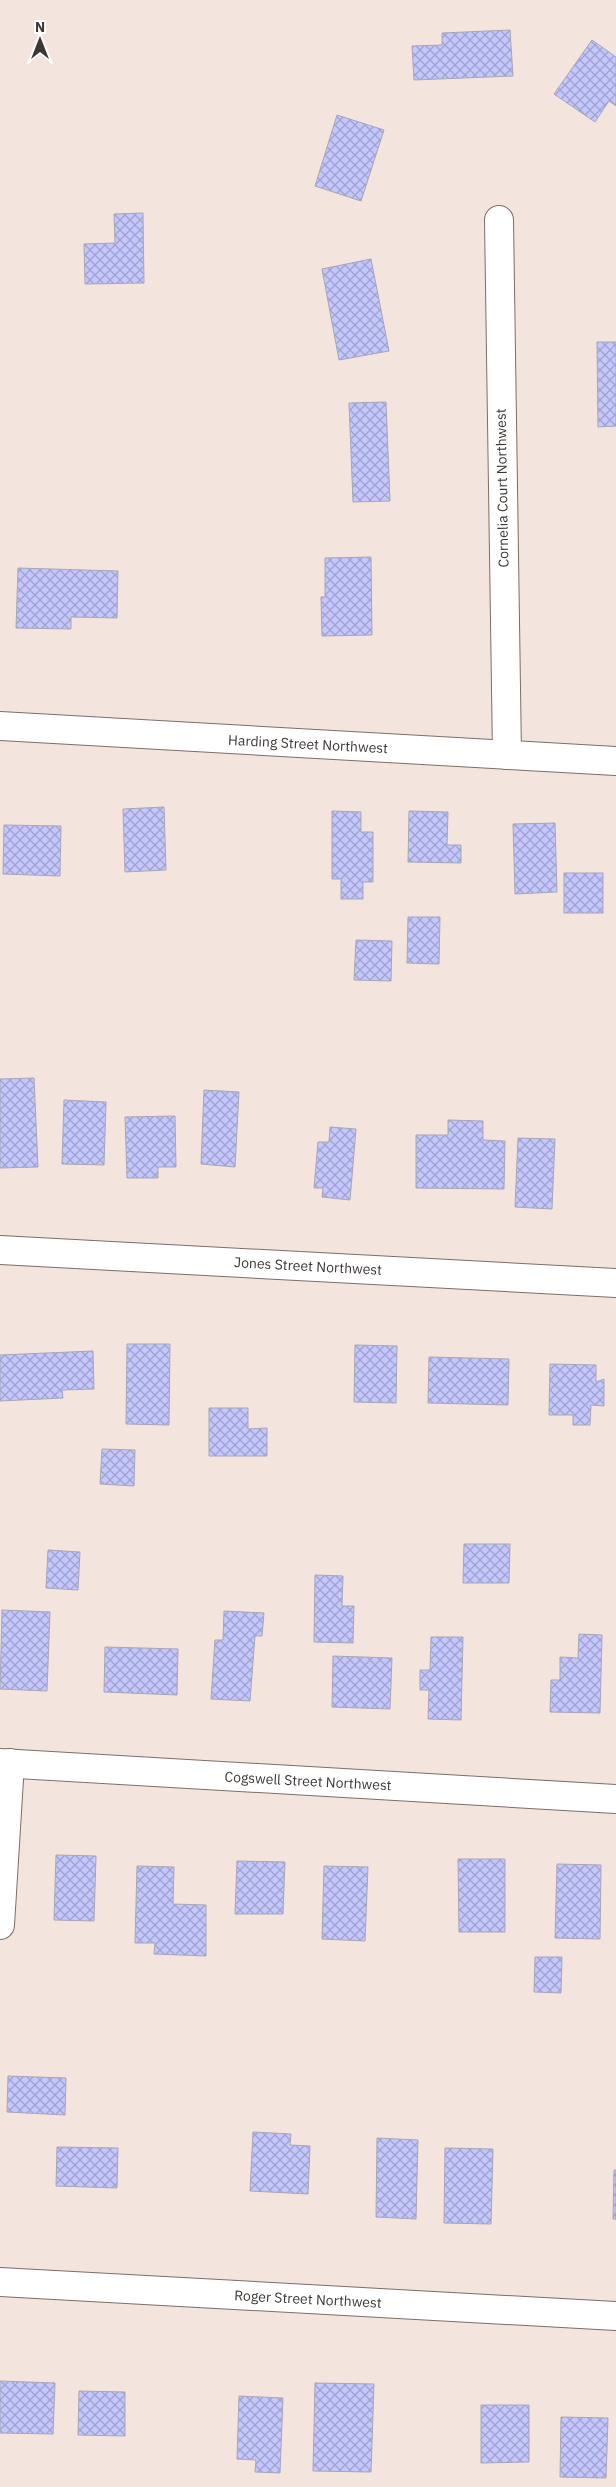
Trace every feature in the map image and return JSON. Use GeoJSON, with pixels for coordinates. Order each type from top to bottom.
{"type":"FeatureCollection","features":[{"type":"Feature","properties":{"kind":"street","name":"Cornelia Court Northwest"},"geometry":{"type":"LineString","coordinates":[[499,220],[507,755]]}},
{"type":"Feature","properties":{"kind":"street","name":"Harding Street Northwest"},"geometry":{"type":"LineString","coordinates":[[0,726],[616,761]]}},
{"type":"Feature","properties":{"kind":"street","name":"Jones Street Northwest"},"geometry":{"type":"LineString","coordinates":[[0,1250],[616,1283]]}},
{"type":"Feature","properties":{"kind":"street","name":"Cogswell Street Northwest"},"geometry":{"type":"LineString","coordinates":[[5,1763],[616,1799]]}},
{"type":"Feature","properties":{"kind":"street"},"geometry":{"type":"LineString","coordinates":[[0,1925],[5,1763]]}},
{"type":"Feature","properties":{"kind":"street","name":"Roger Street Northwest"},"geometry":{"type":"LineString","coordinates":[[0,2282],[616,2316]]}},
{"type":"Feature","properties":{"kind":"building"},"geometry":{"type":"Polygon","coordinates":[[[510,30],[513,76],[414,80],[412,46],[442,45],[442,33],[510,30]]]}},
{"type":"Feature","properties":{"kind":"building"},"geometry":{"type":"Polygon","coordinates":[[[592,40],[616,57],[616,106],[609,101],[595,122],[554,94],[592,40]]]}},
{"type":"Feature","properties":{"kind":"building"},"geometry":{"type":"Polygon","coordinates":[[[337,115],[384,130],[361,201],[315,186],[337,115]]]}},
{"type":"Feature","properties":{"kind":"building"},"geometry":{"type":"Polygon","coordinates":[[[143,213],[144,283],[85,284],[84,244],[115,243],[114,214],[143,213]]]}},
{"type":"Feature","properties":{"kind":"building"},"geometry":{"type":"Polygon","coordinates":[[[371,259],[389,351],[339,360],[322,269],[371,259]]]}},
{"type":"Feature","properties":{"kind":"building"},"geometry":{"type":"Polygon","coordinates":[[[597,342],[616,342],[616,426],[598,427],[597,342]]]}},
{"type":"Feature","properties":{"kind":"building"},"geometry":{"type":"Polygon","coordinates":[[[386,402],[390,501],[353,502],[349,403],[386,402]]]}},
{"type":"Feature","properties":{"kind":"building"},"geometry":{"type":"Polygon","coordinates":[[[371,557],[372,635],[322,636],[321,597],[325,597],[325,558],[371,557]]]}},
{"type":"Feature","properties":{"kind":"building"},"geometry":{"type":"Polygon","coordinates":[[[18,568],[118,571],[117,618],[71,617],[71,629],[16,628],[18,568]]]}},
{"type":"Feature","properties":{"kind":"building"},"geometry":{"type":"Polygon","coordinates":[[[164,807],[166,870],[125,872],[123,809],[164,807]]]}},
{"type":"Feature","properties":{"kind":"building"},"geometry":{"type":"Polygon","coordinates":[[[332,811],[361,812],[361,832],[373,832],[373,882],[363,882],[363,899],[341,899],[341,879],[332,879],[332,811]]]}},
{"type":"Feature","properties":{"kind":"building"},"geometry":{"type":"Polygon","coordinates":[[[409,811],[448,812],[447,845],[461,845],[461,863],[408,862],[409,811]]]}},
{"type":"Feature","properties":{"kind":"building"},"geometry":{"type":"Polygon","coordinates":[[[555,823],[557,892],[515,894],[513,824],[555,823]]]}},
{"type":"Feature","properties":{"kind":"building"},"geometry":{"type":"Polygon","coordinates":[[[4,825],[61,826],[60,876],[3,874],[4,825]]]}},
{"type":"Feature","properties":{"kind":"building"},"geometry":{"type":"Polygon","coordinates":[[[564,873],[603,873],[603,913],[564,913],[564,873]]]}},
{"type":"Feature","properties":{"kind":"building"},"geometry":{"type":"Polygon","coordinates":[[[408,917],[440,917],[439,964],[407,963],[408,917]]]}},
{"type":"Feature","properties":{"kind":"building"},"geometry":{"type":"Polygon","coordinates":[[[356,940],[392,941],[391,981],[354,980],[356,940]]]}},
{"type":"Feature","properties":{"kind":"building"},"geometry":{"type":"Polygon","coordinates":[[[34,1078],[38,1167],[0,1168],[0,1079],[34,1078]]]}},
{"type":"Feature","properties":{"kind":"building"},"geometry":{"type":"Polygon","coordinates":[[[204,1090],[239,1092],[235,1167],[201,1164],[204,1090]]]}},
{"type":"Feature","properties":{"kind":"building"},"geometry":{"type":"Polygon","coordinates":[[[64,1100],[106,1102],[104,1165],[62,1164],[64,1100]]]}},
{"type":"Feature","properties":{"kind":"building"},"geometry":{"type":"Polygon","coordinates":[[[175,1116],[176,1167],[158,1167],[158,1178],[127,1178],[125,1117],[175,1116]]]}},
{"type":"Feature","properties":{"kind":"building"},"geometry":{"type":"Polygon","coordinates":[[[448,1120],[483,1121],[483,1140],[505,1141],[504,1189],[416,1188],[416,1135],[448,1135],[448,1120]]]}},
{"type":"Feature","properties":{"kind":"building"},"geometry":{"type":"Polygon","coordinates":[[[330,1127],[356,1129],[350,1200],[322,1197],[323,1188],[314,1188],[318,1142],[329,1142],[330,1127]]]}},
{"type":"Feature","properties":{"kind":"building"},"geometry":{"type":"Polygon","coordinates":[[[518,1138],[555,1139],[552,1209],[515,1207],[518,1138]]]}},
{"type":"Feature","properties":{"kind":"building"},"geometry":{"type":"Polygon","coordinates":[[[127,1344],[170,1344],[169,1425],[126,1424],[127,1344]]]}},
{"type":"Feature","properties":{"kind":"building"},"geometry":{"type":"Polygon","coordinates":[[[355,1345],[397,1346],[396,1403],[354,1402],[355,1345]]]}},
{"type":"Feature","properties":{"kind":"building"},"geometry":{"type":"Polygon","coordinates":[[[93,1351],[94,1389],[62,1390],[63,1398],[0,1401],[0,1355],[93,1351]]]}},
{"type":"Feature","properties":{"kind":"building"},"geometry":{"type":"Polygon","coordinates":[[[429,1357],[509,1359],[508,1405],[428,1403],[429,1357]]]}},
{"type":"Feature","properties":{"kind":"building"},"geometry":{"type":"Polygon","coordinates":[[[550,1364],[596,1365],[596,1382],[604,1379],[604,1406],[591,1405],[590,1425],[573,1425],[573,1415],[549,1415],[550,1364]]]}},
{"type":"Feature","properties":{"kind":"building"},"geometry":{"type":"Polygon","coordinates":[[[209,1408],[248,1408],[248,1429],[267,1428],[267,1456],[209,1456],[209,1408]]]}},
{"type":"Feature","properties":{"kind":"building"},"geometry":{"type":"Polygon","coordinates":[[[102,1449],[135,1450],[134,1486],[100,1484],[102,1449]]]}},
{"type":"Feature","properties":{"kind":"building"},"geometry":{"type":"Polygon","coordinates":[[[464,1544],[510,1544],[509,1583],[463,1583],[464,1544]]]}},
{"type":"Feature","properties":{"kind":"building"},"geometry":{"type":"Polygon","coordinates":[[[48,1550],[80,1552],[78,1590],[46,1588],[48,1550]]]}},
{"type":"Feature","properties":{"kind":"building"},"geometry":{"type":"Polygon","coordinates":[[[315,1575],[343,1576],[342,1606],[354,1606],[353,1643],[314,1642],[315,1575]]]}},
{"type":"Feature","properties":{"kind":"building"},"geometry":{"type":"Polygon","coordinates":[[[2,1610],[50,1612],[47,1691],[0,1689],[2,1610]]]}},
{"type":"Feature","properties":{"kind":"building"},"geometry":{"type":"Polygon","coordinates":[[[224,1611],[264,1613],[262,1636],[255,1636],[250,1701],[211,1699],[215,1640],[223,1640],[224,1611]]]}},
{"type":"Feature","properties":{"kind":"building"},"geometry":{"type":"Polygon","coordinates":[[[579,1634],[602,1635],[600,1713],[550,1712],[551,1680],[560,1680],[560,1657],[578,1658],[579,1634]]]}},
{"type":"Feature","properties":{"kind":"building"},"geometry":{"type":"Polygon","coordinates":[[[431,1637],[463,1637],[461,1720],[428,1719],[429,1690],[420,1690],[420,1670],[430,1670],[431,1637]]]}},
{"type":"Feature","properties":{"kind":"building"},"geometry":{"type":"Polygon","coordinates":[[[105,1647],[178,1649],[177,1695],[104,1692],[105,1647]]]}},
{"type":"Feature","properties":{"kind":"building"},"geometry":{"type":"Polygon","coordinates":[[[333,1656],[392,1658],[390,1709],[332,1707],[333,1656]]]}},
{"type":"Feature","properties":{"kind":"building"},"geometry":{"type":"Polygon","coordinates":[[[56,1855],[96,1856],[94,1921],[54,1920],[56,1855]]]}},
{"type":"Feature","properties":{"kind":"building"},"geometry":{"type":"Polygon","coordinates":[[[458,1859],[505,1859],[505,1932],[459,1932],[458,1859]]]}},
{"type":"Feature","properties":{"kind":"building"},"geometry":{"type":"Polygon","coordinates":[[[237,1861],[285,1862],[283,1914],[235,1914],[237,1861]]]}},
{"type":"Feature","properties":{"kind":"building"},"geometry":{"type":"Polygon","coordinates":[[[557,1864],[601,1865],[600,1939],[555,1938],[557,1864]]]}},
{"type":"Feature","properties":{"kind":"building"},"geometry":{"type":"Polygon","coordinates":[[[137,1866],[174,1867],[173,1904],[206,1905],[206,1956],[154,1954],[155,1943],[135,1943],[137,1866]]]}},
{"type":"Feature","properties":{"kind":"building"},"geometry":{"type":"Polygon","coordinates":[[[324,1866],[368,1867],[365,1941],[322,1939],[324,1866]]]}},
{"type":"Feature","properties":{"kind":"building"},"geometry":{"type":"Polygon","coordinates":[[[535,1957],[562,1957],[561,1993],[534,1992],[535,1957]]]}},
{"type":"Feature","properties":{"kind":"building"},"geometry":{"type":"Polygon","coordinates":[[[8,2076],[66,2078],[65,2115],[7,2112],[8,2076]]]}},
{"type":"Feature","properties":{"kind":"building"},"geometry":{"type":"Polygon","coordinates":[[[253,2132],[291,2134],[290,2145],[310,2146],[308,2194],[250,2191],[253,2132]]]}},
{"type":"Feature","properties":{"kind":"building"},"geometry":{"type":"Polygon","coordinates":[[[377,2138],[418,2140],[416,2219],[376,2217],[377,2138]]]}},
{"type":"Feature","properties":{"kind":"building"},"geometry":{"type":"Polygon","coordinates":[[[57,2147],[118,2148],[117,2188],[56,2186],[57,2147]]]}},
{"type":"Feature","properties":{"kind":"building"},"geometry":{"type":"Polygon","coordinates":[[[445,2148],[493,2149],[491,2224],[444,2223],[445,2148]]]}},
{"type":"Feature","properties":{"kind":"building"},"geometry":{"type":"Polygon","coordinates":[[[614,2170],[616,2170],[616,2219],[613,2219],[614,2170]]]}},
{"type":"Feature","properties":{"kind":"building"},"geometry":{"type":"Polygon","coordinates":[[[0,2381],[55,2383],[53,2434],[0,2433],[0,2381]]]}},
{"type":"Feature","properties":{"kind":"building"},"geometry":{"type":"Polygon","coordinates":[[[315,2383],[374,2384],[371,2472],[313,2471],[315,2383]]]}},
{"type":"Feature","properties":{"kind":"building"},"geometry":{"type":"Polygon","coordinates":[[[79,2391],[125,2392],[125,2436],[78,2435],[79,2391]]]}},
{"type":"Feature","properties":{"kind":"building"},"geometry":{"type":"Polygon","coordinates":[[[239,2396],[283,2398],[280,2473],[255,2472],[256,2460],[237,2459],[239,2396]]]}},
{"type":"Feature","properties":{"kind":"building"},"geometry":{"type":"Polygon","coordinates":[[[481,2405],[529,2405],[529,2462],[481,2463],[481,2405]]]}},
{"type":"Feature","properties":{"kind":"building"},"geometry":{"type":"Polygon","coordinates":[[[561,2417],[608,2418],[606,2478],[560,2477],[561,2417]]]}}]}
